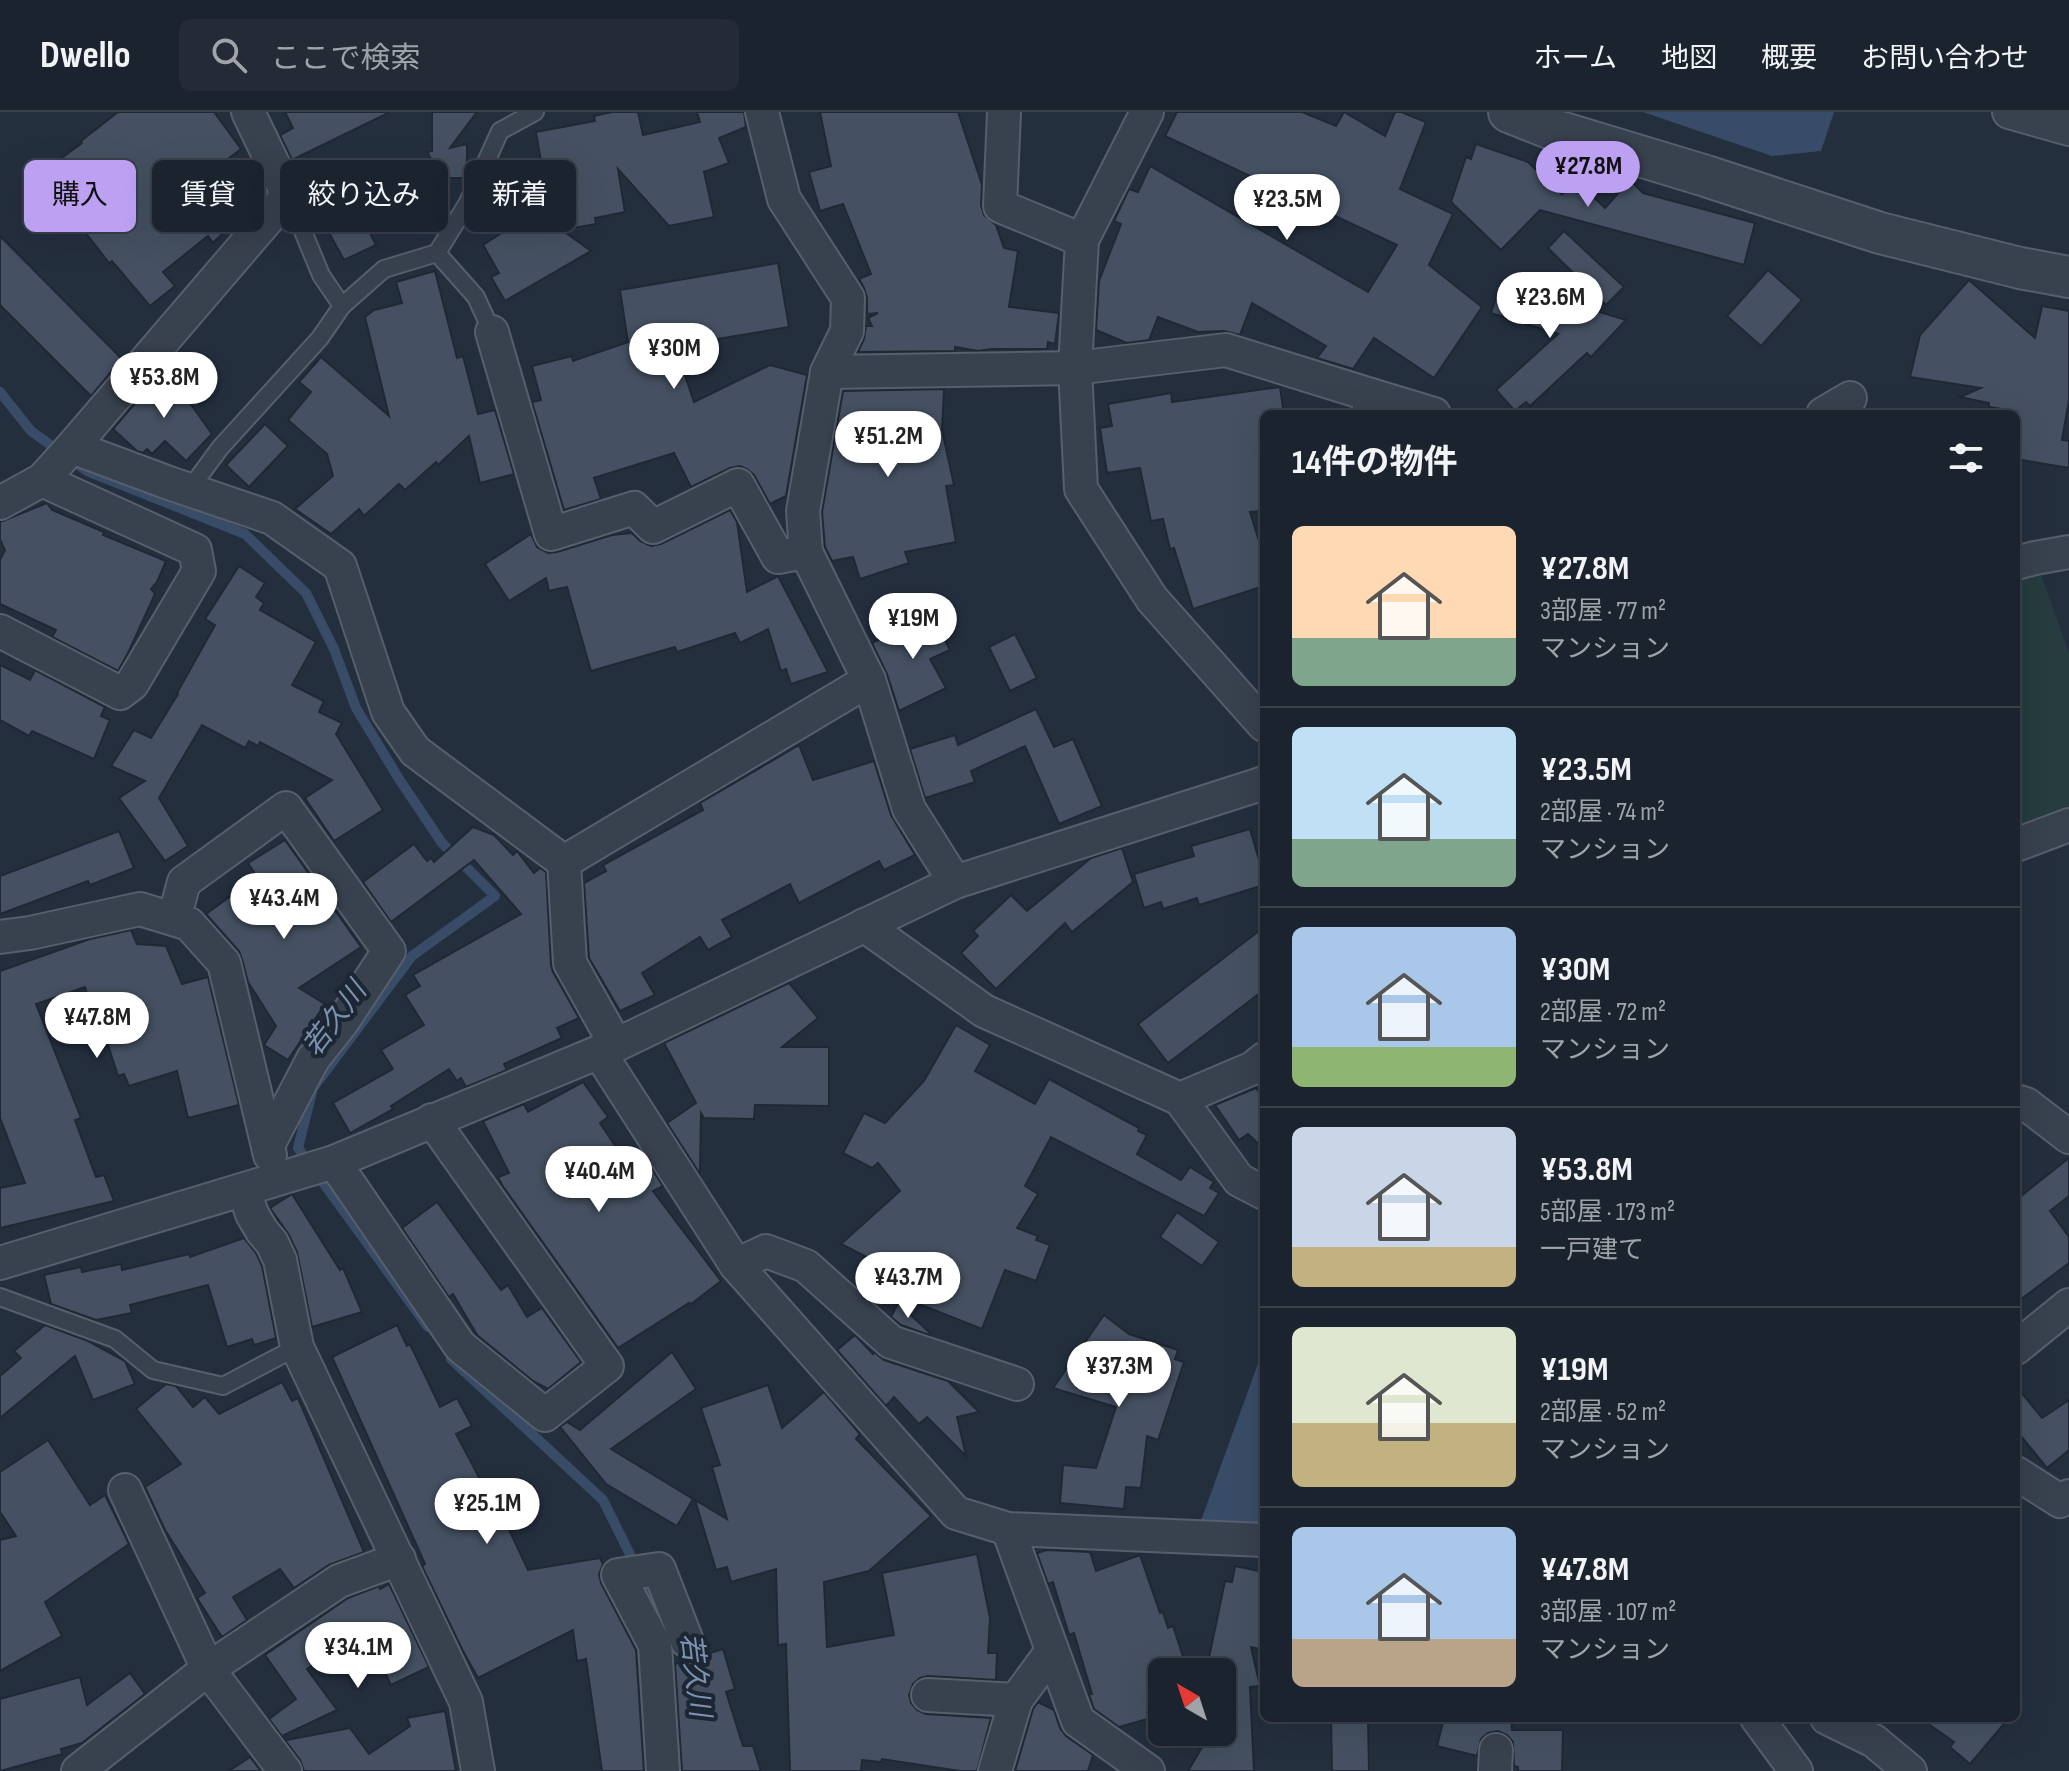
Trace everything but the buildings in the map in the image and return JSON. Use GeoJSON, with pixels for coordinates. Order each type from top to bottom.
{"type":"FeatureCollection","features":[{"type":"Feature","properties":{"kind":"street"},"geometry":{"type":"LineString","coordinates":[[248,112],[280,178]]}},
{"type":"Feature","properties":{"kind":"street"},"geometry":{"type":"LineString","coordinates":[[762,112],[784,199],[848,298],[847,331],[827,372],[803,511],[806,552],[869,680],[909,809],[955,882]]}},
{"type":"Feature","properties":{"kind":"street"},"geometry":{"type":"LineString","coordinates":[[1004,112],[1000,206],[1082,240]]}},
{"type":"Feature","properties":{"kind":"street"},"geometry":{"type":"LineString","coordinates":[[1147,112],[1082,240],[1075,368],[1081,489],[1152,599],[1260,720]]}},
{"type":"Feature","properties":{"kind":"street"},"geometry":{"type":"LineString","coordinates":[[1509,112],[1557,131],[1880,233],[2069,277]]}},
{"type":"Feature","properties":{"kind":"street"},"geometry":{"type":"LineString","coordinates":[[2009,112],[2069,129]]}},
{"type":"Feature","properties":{"kind":"street"},"geometry":{"type":"LineString","coordinates":[[0,503],[42,480],[280,204]]}},
{"type":"Feature","properties":{"kind":"street"},"geometry":{"type":"LineString","coordinates":[[492,332],[551,534],[634,508],[653,527],[738,485],[778,557],[806,552]]}},
{"type":"Feature","properties":{"kind":"street"},"geometry":{"type":"LineString","coordinates":[[827,372],[1075,368],[1226,350],[1370,404],[1408,410]]}},
{"type":"Feature","properties":{"kind":"street"},"geometry":{"type":"LineString","coordinates":[[72,447],[272,518],[340,566],[388,712],[415,751],[564,862],[570,963],[608,1048],[736,1265],[956,1513],[1008,1529],[1260,1540]]}},
{"type":"Feature","properties":{"kind":"street"},"geometry":{"type":"LineString","coordinates":[[0,631],[120,693],[132,684],[199,571],[195,550],[42,480]]}},
{"type":"Feature","properties":{"kind":"street"},"geometry":{"type":"LineString","coordinates":[[2020,562],[2069,552]]}},
{"type":"Feature","properties":{"kind":"street"},"geometry":{"type":"LineString","coordinates":[[564,862],[869,680]]}},
{"type":"Feature","properties":{"kind":"street"},"geometry":{"type":"LineString","coordinates":[[0,1263],[329,1164],[608,1048],[955,882],[1260,784]]}},
{"type":"Feature","properties":{"kind":"street"},"geometry":{"type":"LineString","coordinates":[[174,919],[184,882],[286,808],[389,951],[343,1021],[313,1059],[268,1145]]}},
{"type":"Feature","properties":{"kind":"street"},"geometry":{"type":"LineString","coordinates":[[2020,844],[2066,831]]}},
{"type":"Feature","properties":{"kind":"street"},"geometry":{"type":"LineString","coordinates":[[0,937],[140,909],[189,924],[224,963],[268,1145],[284,1178]]}},
{"type":"Feature","properties":{"kind":"street"},"geometry":{"type":"LineString","coordinates":[[864,925],[984,1011],[1180,1099],[1239,1180],[1260,1191]]}},
{"type":"Feature","properties":{"kind":"street"},"geometry":{"type":"LineString","coordinates":[[1180,1099],[1260,1062]]}},
{"type":"Feature","properties":{"kind":"street"},"geometry":{"type":"LineString","coordinates":[[2020,1102],[2069,1137]]}},
{"type":"Feature","properties":{"kind":"street"},"geometry":{"type":"LineString","coordinates":[[329,1164],[460,1346],[545,1415],[607,1366],[432,1120]]}},
{"type":"Feature","properties":{"kind":"street"},"geometry":{"type":"LineString","coordinates":[[244,1190],[252,1214],[280,1260],[297,1347],[466,1702],[478,1771]]}},
{"type":"Feature","properties":{"kind":"street"},"geometry":{"type":"LineString","coordinates":[[736,1265],[766,1251],[806,1266],[891,1342],[1017,1384]]}},
{"type":"Feature","properties":{"kind":"street"},"geometry":{"type":"LineString","coordinates":[[2020,1345],[2069,1305]]}},
{"type":"Feature","properties":{"kind":"street"},"geometry":{"type":"LineString","coordinates":[[2020,1475],[2066,1503]]}},
{"type":"Feature","properties":{"kind":"street"},"geometry":{"type":"LineString","coordinates":[[125,1490],[208,1669],[285,1771]]}},
{"type":"Feature","properties":{"kind":"street"},"geometry":{"type":"LineString","coordinates":[[1008,1529],[1078,1721],[1148,1771]]}},
{"type":"Feature","properties":{"kind":"street"},"geometry":{"type":"LineString","coordinates":[[78,1771],[208,1669],[339,1581],[399,1559]]}},
{"type":"Feature","properties":{"kind":"street"},"geometry":{"type":"LineString","coordinates":[[663,1771],[655,1645],[618,1575],[659,1569],[687,1641]]}},
{"type":"Feature","properties":{"kind":"street"},"geometry":{"type":"LineString","coordinates":[[995,1771],[1016,1700],[1052,1651]]}},
{"type":"Feature","properties":{"kind":"street"},"geometry":{"type":"LineString","coordinates":[[928,1695],[1016,1700]]}},
{"type":"Feature","properties":{"kind":"street"},"geometry":{"type":"LineString","coordinates":[[1760,1722],[1796,1771]]}},
{"type":"Feature","properties":{"kind":"street"},"geometry":{"type":"LineString","coordinates":[[1835,1722],[1874,1741],[1910,1771]]}},
{"type":"Feature","properties":{"kind":"lane"},"geometry":{"type":"LineString","coordinates":[[189,490],[220,448],[320,338],[342,306],[384,269],[437,253],[467,204],[500,131],[535,112]]}},
{"type":"Feature","properties":{"kind":"lane"},"geometry":{"type":"LineString","coordinates":[[303,232],[321,275],[342,306]]}},
{"type":"Feature","properties":{"kind":"lane"},"geometry":{"type":"LineString","coordinates":[[437,253],[476,297],[492,332]]}},
{"type":"Feature","properties":{"kind":"lane"},"geometry":{"type":"LineString","coordinates":[[0,1297],[115,1339],[153,1370],[223,1386],[297,1347]]}},
{"type":"Feature","properties":{"kind":"green space"},"geometry":{"type":"Polygon","coordinates":[[[2035,558],[2069,653],[2069,824],[2020,842],[2020,562],[2035,558]]]}},
{"type":"Feature","properties":{"kind":"water"},"geometry":{"type":"Polygon","coordinates":[[[1643,112],[1834,112],[1821,151],[1772,156],[1643,112]]]}},
{"type":"Feature","properties":{"kind":"water"},"geometry":{"type":"Polygon","coordinates":[[[1260,1358],[1260,1541],[1195,1537],[1260,1358]]]}},
{"type":"Feature","properties":{"kind":"waterway","name":"若久川"},"geometry":{"type":"LineString","coordinates":[[0,392],[31,431],[87,471],[245,534],[306,593],[334,649],[356,708],[399,779],[442,843],[495,896],[412,956],[313,1088],[298,1148],[428,1327]]}},
{"type":"Feature","properties":{"kind":"waterway","name":"若久川"},"geometry":{"type":"LineString","coordinates":[[451,1359],[603,1500],[664,1623]]}},
{"type":"Feature","properties":{"kind":"waterway","name":"若久川"},"geometry":{"type":"LineString","coordinates":[[676,1742],[682,1771]]}}]}
